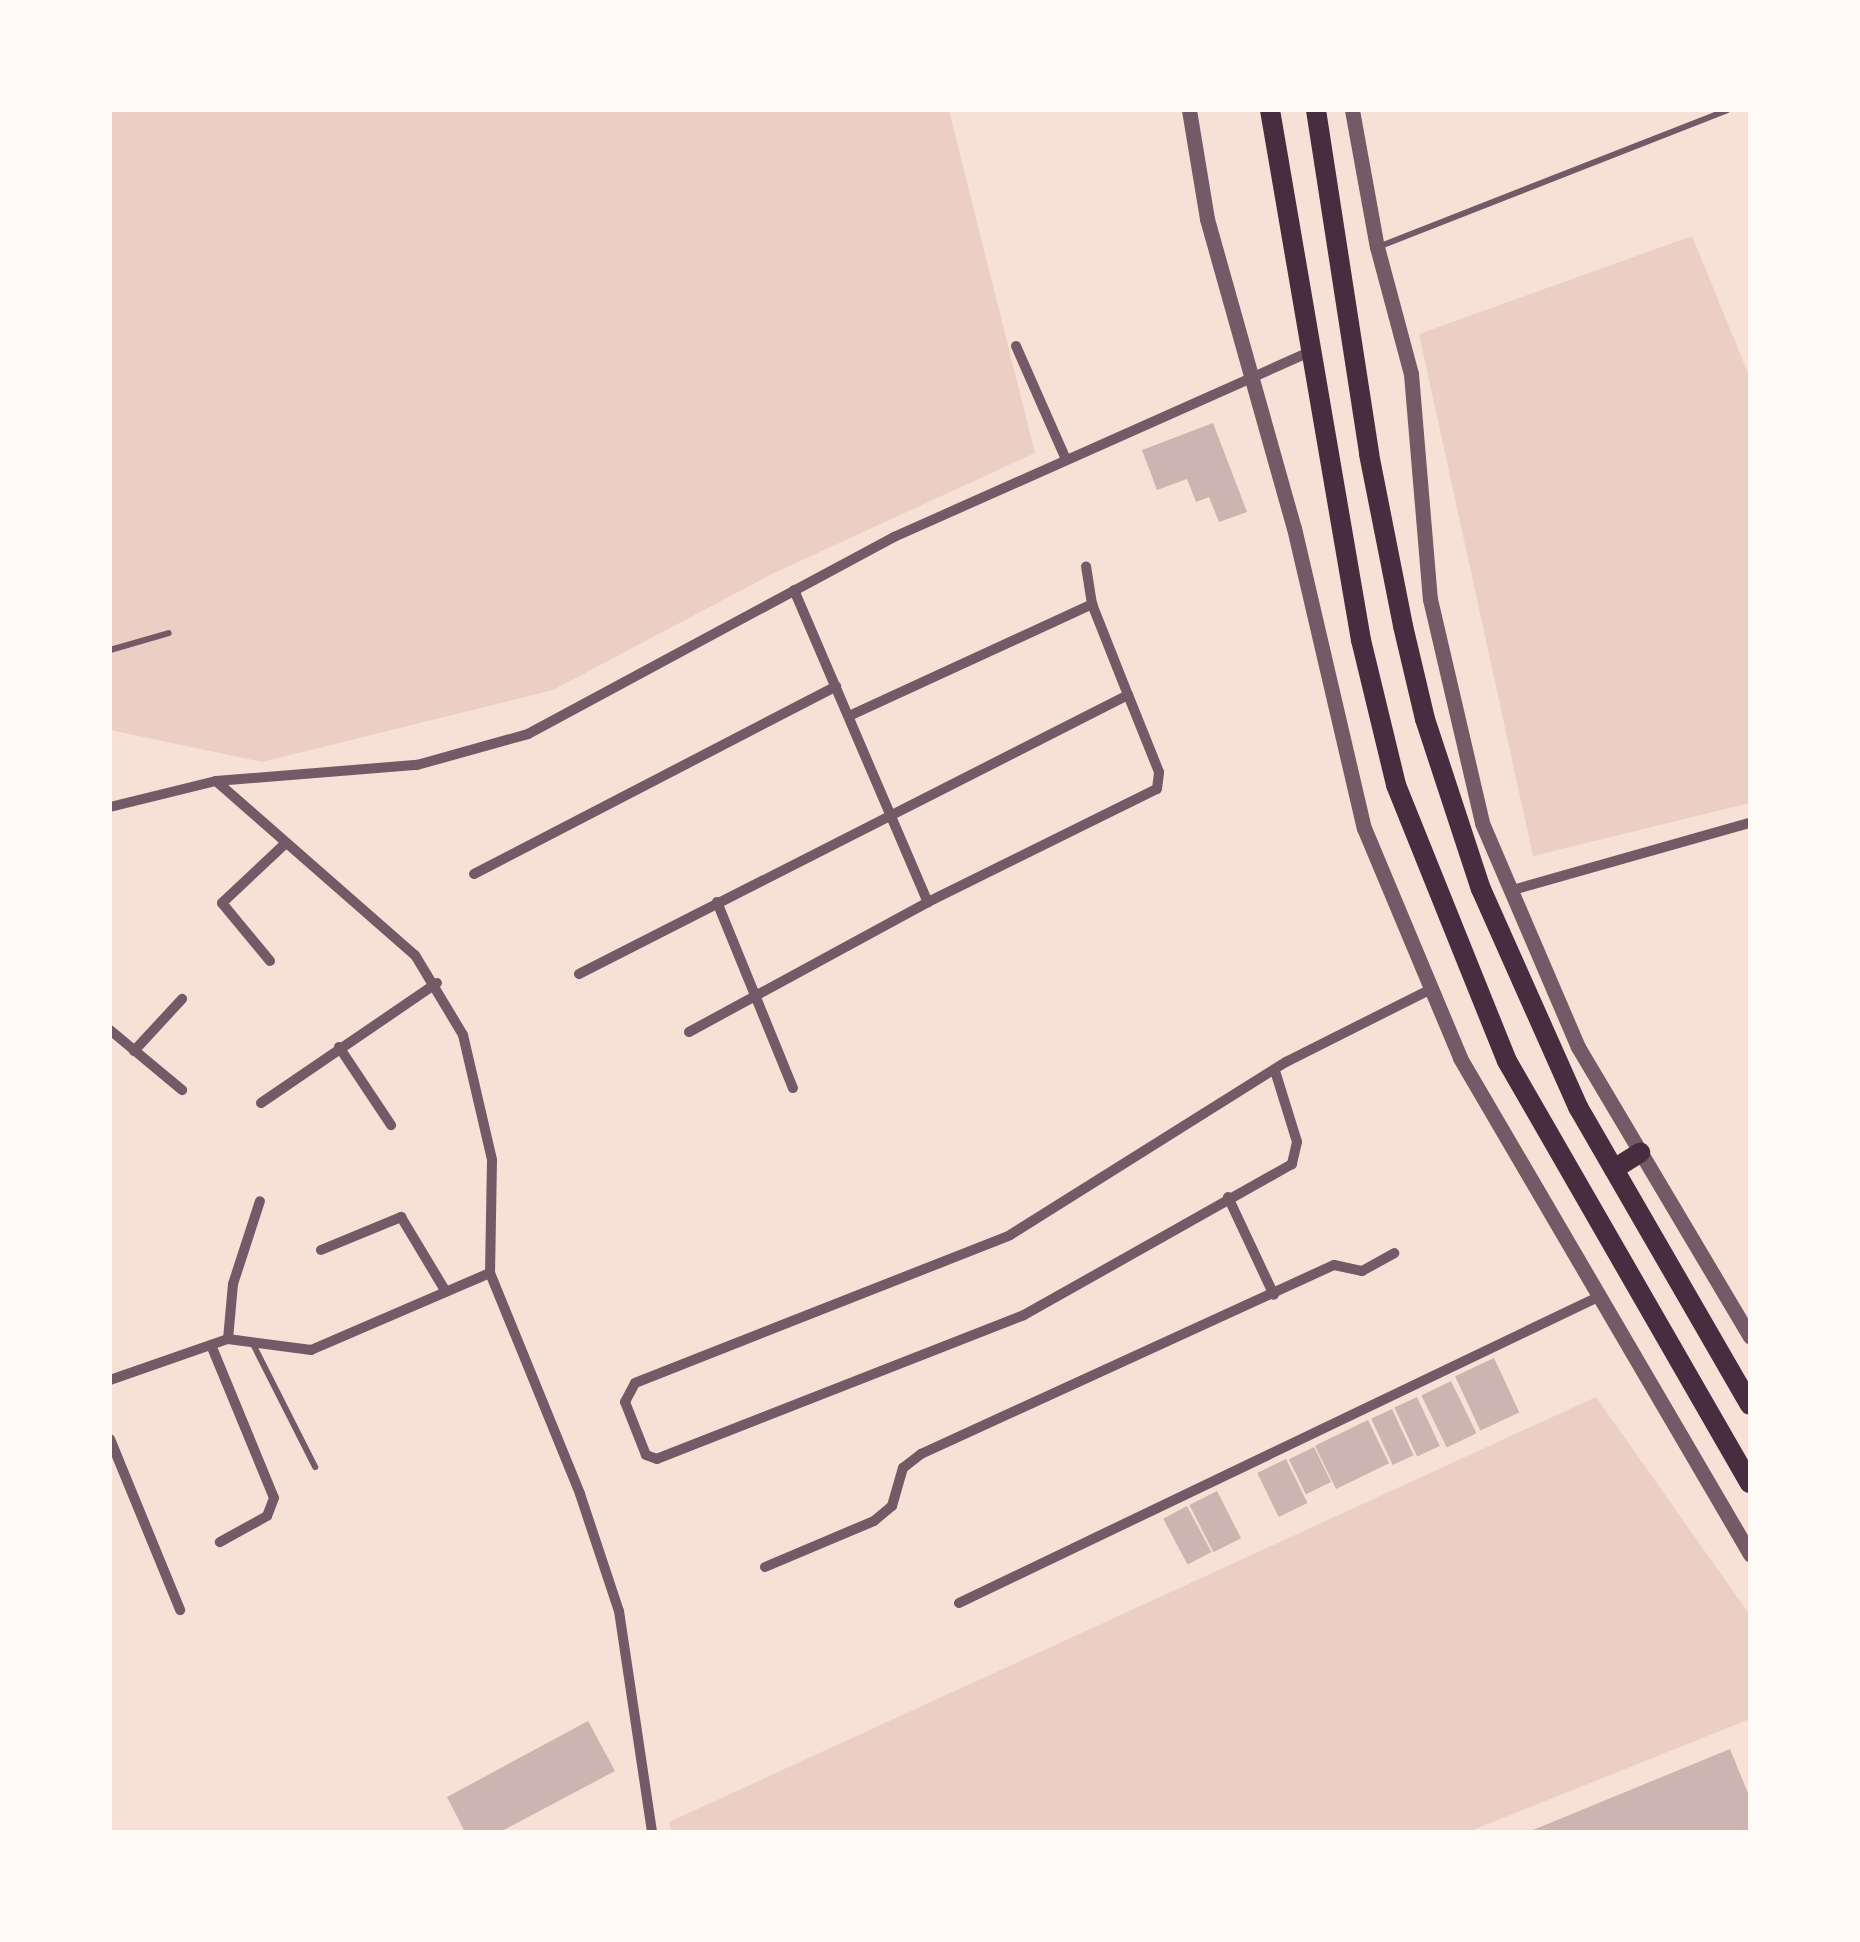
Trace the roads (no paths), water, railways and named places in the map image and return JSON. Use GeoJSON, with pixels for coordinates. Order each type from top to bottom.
{"type":"FeatureCollection","features":[{"type":"Feature","properties":{"kind":"highway"},"geometry":{"type":"LineString","coordinates":[[1270,110],[1360,640],[1396,786],[1451,928],[1544,1130],[1750,1483]]}},
{"type":"Feature","properties":{"kind":"highway"},"geometry":{"type":"LineString","coordinates":[[1316,110],[1369,454],[1425,718],[1528,1006],[1614,1169],[1750,1405]]}},
{"type":"Feature","properties":{"kind":"highway"},"geometry":{"type":"LineString","coordinates":[[1614,1169],[1640,1153]]}},
{"type":"Feature","properties":{"kind":"street"},"geometry":{"type":"LineString","coordinates":[[1189,110],[1207,218],[1252,373],[1364,828],[1460,1058],[1750,1554]]}},
{"type":"Feature","properties":{"kind":"street"},"geometry":{"type":"LineString","coordinates":[[1352,110],[1377,247],[1411,374],[1430,600],[1482,823],[1578,1047],[1750,1336]]}},
{"type":"Feature","properties":{"kind":"street"},"geometry":{"type":"LineString","coordinates":[[1016,346],[1065,458]]}},
{"type":"Feature","properties":{"kind":"street"},"geometry":{"type":"LineString","coordinates":[[110,807],[216,781],[417,765],[528,734],[794,590],[1065,458],[1252,373],[1310,352]]}},
{"type":"Feature","properties":{"kind":"street"},"geometry":{"type":"LineString","coordinates":[[689,1032],[928,902],[1157,789],[1159,772],[1092,604],[1086,566]]}},
{"type":"Feature","properties":{"kind":"street"},"geometry":{"type":"LineString","coordinates":[[794,590],[928,902]]}},
{"type":"Feature","properties":{"kind":"street"},"geometry":{"type":"LineString","coordinates":[[849,716],[1092,604]]}},
{"type":"Feature","properties":{"kind":"street"},"geometry":{"type":"LineString","coordinates":[[474,874],[836,686]]}},
{"type":"Feature","properties":{"kind":"street"},"geometry":{"type":"LineString","coordinates":[[579,974],[890,810],[1128,695]]}},
{"type":"Feature","properties":{"kind":"street"},"geometry":{"type":"LineString","coordinates":[[216,781],[415,954],[437,983],[463,1035],[486,1114],[490,1274],[580,1494],[619,1611],[652,1832]]}},
{"type":"Feature","properties":{"kind":"street"},"geometry":{"type":"LineString","coordinates":[[1509,891],[1750,823]]}},
{"type":"Feature","properties":{"kind":"street"},"geometry":{"type":"LineString","coordinates":[[270,961],[222,904],[286,842]]}},
{"type":"Feature","properties":{"kind":"street"},"geometry":{"type":"LineString","coordinates":[[716,902],[758,994],[793,1088]]}},
{"type":"Feature","properties":{"kind":"street"},"geometry":{"type":"LineString","coordinates":[[260,1103],[437,983]]}},
{"type":"Feature","properties":{"kind":"street"},"geometry":{"type":"LineString","coordinates":[[1276,1074],[1298,1159],[1024,1315],[657,1459],[646,1455],[625,1402],[635,1383],[1010,1235],[1276,1074],[1286,1062],[1430,989]]}},
{"type":"Feature","properties":{"kind":"street"},"geometry":{"type":"LineString","coordinates":[[134,1052],[182,999]]}},
{"type":"Feature","properties":{"kind":"street"},"geometry":{"type":"LineString","coordinates":[[110,1030],[182,1090]]}},
{"type":"Feature","properties":{"kind":"street"},"geometry":{"type":"LineString","coordinates":[[340,1047],[391,1125]]}},
{"type":"Feature","properties":{"kind":"street"},"geometry":{"type":"LineString","coordinates":[[1228,1196],[1274,1295]]}},
{"type":"Feature","properties":{"kind":"street"},"geometry":{"type":"LineString","coordinates":[[228,1339],[233,1284],[260,1201]]}},
{"type":"Feature","properties":{"kind":"street"},"geometry":{"type":"LineString","coordinates":[[321,1250],[401,1217],[446,1292]]}},
{"type":"Feature","properties":{"kind":"street"},"geometry":{"type":"LineString","coordinates":[[765,1567],[874,1521],[892,1506],[903,1468],[922,1454],[1334,1265],[1362,1271],[1394,1253]]}},
{"type":"Feature","properties":{"kind":"street"},"geometry":{"type":"LineString","coordinates":[[110,1380],[228,1339],[311,1350],[490,1274]]}},
{"type":"Feature","properties":{"kind":"street"},"geometry":{"type":"LineString","coordinates":[[959,1604],[1598,1298]]}},
{"type":"Feature","properties":{"kind":"street"},"geometry":{"type":"LineString","coordinates":[[212,1345],[274,1498],[267,1516],[220,1542]]}},
{"type":"Feature","properties":{"kind":"street"},"geometry":{"type":"LineString","coordinates":[[110,1439],[180,1610]]}},
{"type":"Feature","properties":{"kind":"lane"},"geometry":{"type":"LineString","coordinates":[[1377,247],[1728,110]]}},
{"type":"Feature","properties":{"kind":"lane"},"geometry":{"type":"LineString","coordinates":[[110,650],[169,634]]}},
{"type":"Feature","properties":{"kind":"lane"},"geometry":{"type":"LineString","coordinates":[[253,1344],[316,1467]]}}]}
